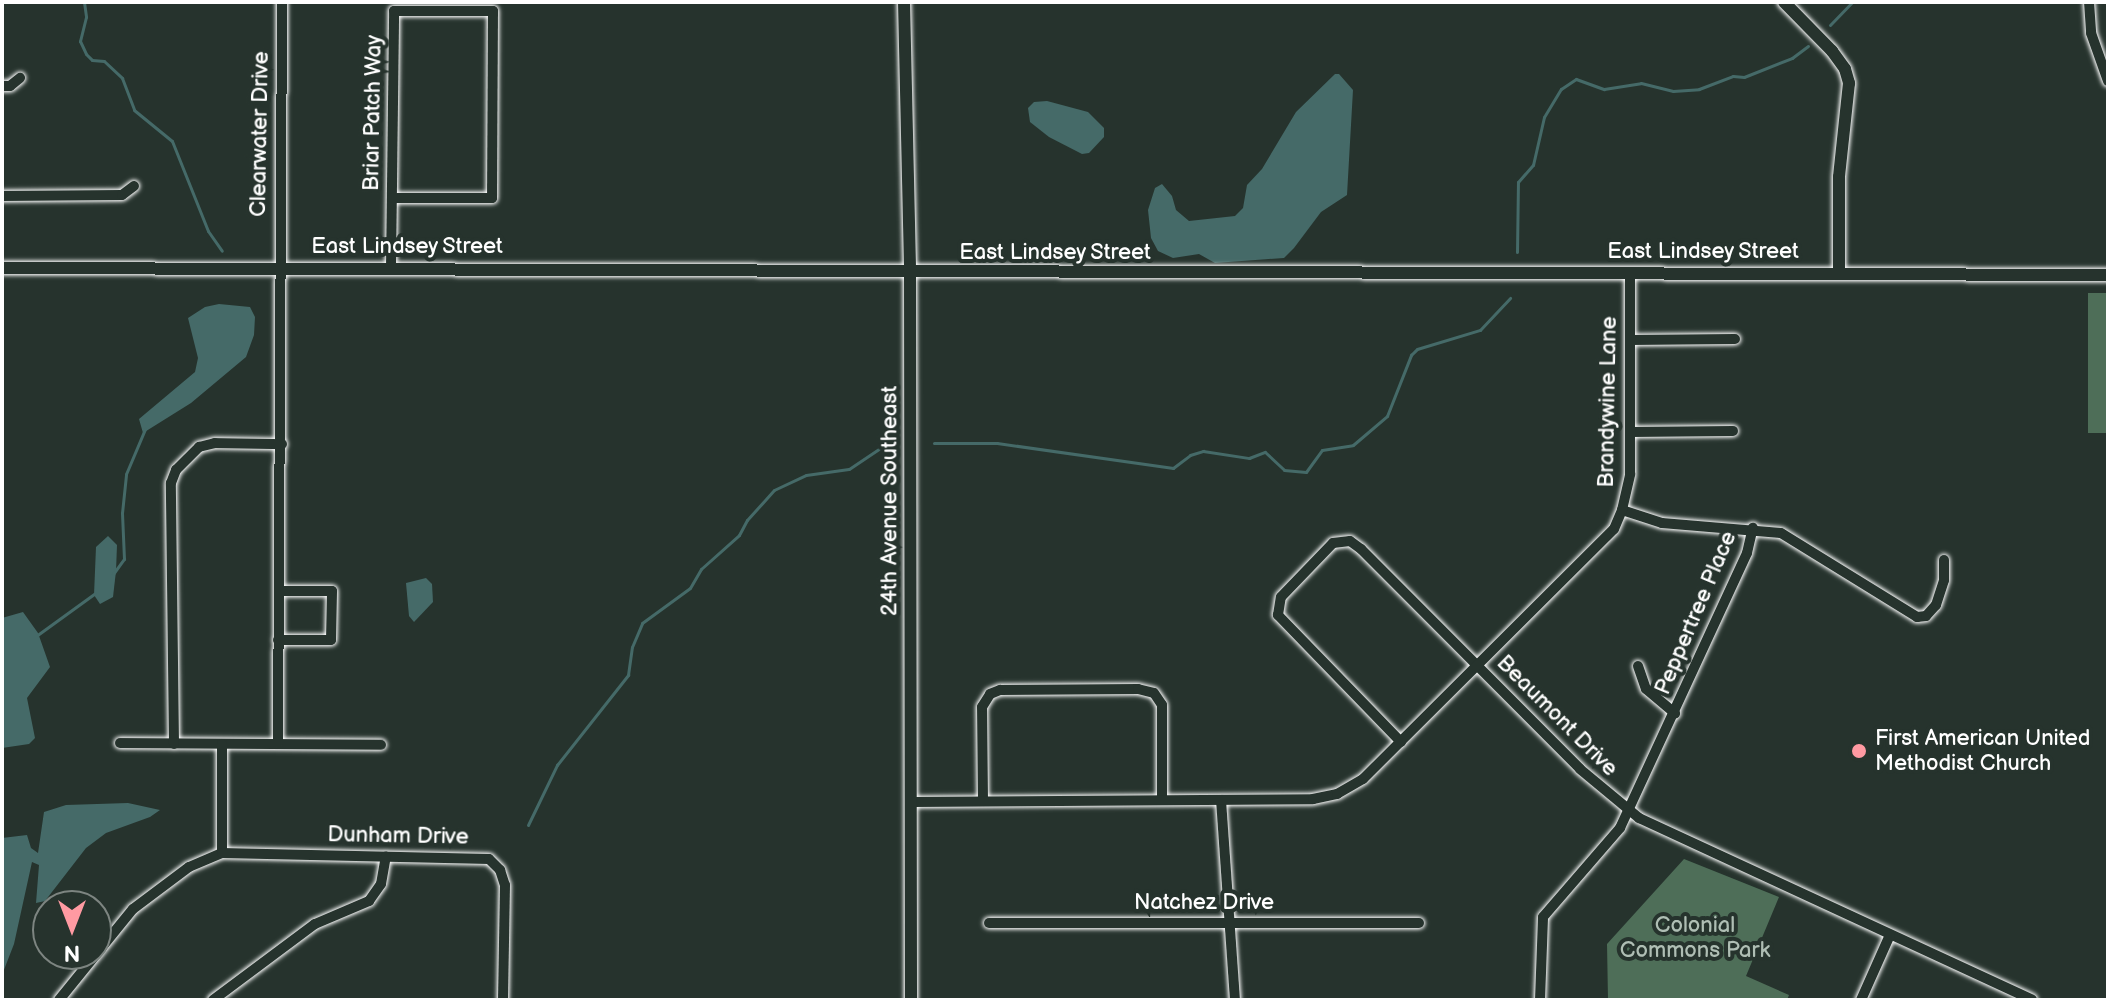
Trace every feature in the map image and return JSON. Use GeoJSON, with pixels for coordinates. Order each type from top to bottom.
{"type":"FeatureCollection","features":[{"type":"Feature","properties":{"kind":"street","name":"Clearwater Drive"},"geometry":{"type":"LineString","coordinates":[[278,744],[282,2]]}},
{"type":"Feature","properties":{"kind":"street","name":"24th Avenue Southeast"},"geometry":{"type":"LineString","coordinates":[[904,2],[910,273],[911,1000]]}},
{"type":"Feature","properties":{"kind":"street"},"geometry":{"type":"LineString","coordinates":[[1784,2],[1845,69],[1849,90],[1839,177],[1839,272]]}},
{"type":"Feature","properties":{"kind":"street"},"geometry":{"type":"LineString","coordinates":[[2089,2],[2091,33],[2108,81]]}},
{"type":"Feature","properties":{"kind":"street","name":"Briar Patch Way"},"geometry":{"type":"LineString","coordinates":[[391,267],[394,11],[493,11],[492,198],[392,198]]}},
{"type":"Feature","properties":{"kind":"street"},"geometry":{"type":"LineString","coordinates":[[2,86],[10,86],[20,78]]}},
{"type":"Feature","properties":{"kind":"street"},"geometry":{"type":"LineString","coordinates":[[2,196],[122,195],[134,186]]}},
{"type":"Feature","properties":{"kind":"street","name":"East Lindsey Street"},"geometry":{"type":"LineString","coordinates":[[2,268],[279,266],[910,273],[1839,272],[2108,275]]}},
{"type":"Feature","properties":{"kind":"street","name":"Brandywine Lane"},"geometry":{"type":"LineString","coordinates":[[1478,666],[1609,535],[1622,510],[1630,484],[1630,272]]}},
{"type":"Feature","properties":{"kind":"street"},"geometry":{"type":"LineString","coordinates":[[1630,340],[1735,339]]}},
{"type":"Feature","properties":{"kind":"street"},"geometry":{"type":"LineString","coordinates":[[1631,432],[1733,431]]}},
{"type":"Feature","properties":{"kind":"street"},"geometry":{"type":"LineString","coordinates":[[174,744],[171,483],[176,470],[199,447],[282,444]]}},
{"type":"Feature","properties":{"kind":"street"},"geometry":{"type":"LineString","coordinates":[[1622,510],[1662,523],[1773,530],[1792,538],[1917,617],[1926,616],[1936,605],[1944,580],[1944,560]]}},
{"type":"Feature","properties":{"kind":"street","name":"Peppertree Place"},"geometry":{"type":"LineString","coordinates":[[1540,1000],[1540,930],[1546,910],[1613,841],[1747,553],[1753,528]]}},
{"type":"Feature","properties":{"kind":"street"},"geometry":{"type":"LineString","coordinates":[[1401,742],[1278,615],[1281,597],[1333,543],[1345,541],[1355,544],[1478,666]]}},
{"type":"Feature","properties":{"kind":"street"},"geometry":{"type":"LineString","coordinates":[[278,640],[331,640],[332,591],[279,591]]}},
{"type":"Feature","properties":{"kind":"street","name":"Beaumont Drive"},"geometry":{"type":"LineString","coordinates":[[913,802],[1313,799],[1337,794],[1363,779],[1478,666],[1580,769],[1629,811],[1685,841],[2032,1000]]}},
{"type":"Feature","properties":{"kind":"street"},"geometry":{"type":"LineString","coordinates":[[1638,666],[1646,689],[1675,713]]}},
{"type":"Feature","properties":{"kind":"street"},"geometry":{"type":"LineString","coordinates":[[983,800],[982,707],[987,697],[1000,690],[1144,689],[1160,700],[1162,800]]}},
{"type":"Feature","properties":{"kind":"street"},"geometry":{"type":"LineString","coordinates":[[120,743],[381,745]]}},
{"type":"Feature","properties":{"kind":"street"},"geometry":{"type":"LineString","coordinates":[[59,1000],[133,909],[189,867],[222,853],[222,744]]}},
{"type":"Feature","properties":{"kind":"street"},"geometry":{"type":"LineString","coordinates":[[1221,800],[1235,1000]]}},
{"type":"Feature","properties":{"kind":"street","name":"Dunham Drive"},"geometry":{"type":"LineString","coordinates":[[222,853],[474,856],[492,861],[503,875],[505,885],[503,1000]]}},
{"type":"Feature","properties":{"kind":"street"},"geometry":{"type":"LineString","coordinates":[[213,1000],[315,924],[369,901],[381,884],[386,856]]}},
{"type":"Feature","properties":{"kind":"street","name":"Natchez Drive"},"geometry":{"type":"LineString","coordinates":[[989,923],[1419,923]]}},
{"type":"Feature","properties":{"kind":"street"},"geometry":{"type":"LineString","coordinates":[[1861,1000],[1890,935]]}},
{"type":"Feature","properties":{"kind":"green space"},"geometry":{"type":"Polygon","coordinates":[[[2088,293],[2108,293],[2108,433],[2088,433],[2088,293]]]}},
{"type":"Feature","properties":{"kind":"green space","name":"Colonial Commons Park"},"geometry":{"type":"Polygon","coordinates":[[[1684,859],[1779,897],[1746,976],[1789,995],[1787,1000],[1608,1000],[1607,944],[1684,859]]]}},
{"type":"Feature","properties":{"kind":"water"},"geometry":{"type":"Polygon","coordinates":[[[1335,74],[1339,74],[1353,90],[1347,195],[1321,212],[1284,258],[1215,263],[1199,254],[1173,258],[1158,251],[1151,238],[1148,210],[1155,188],[1162,184],[1172,196],[1176,210],[1189,221],[1235,216],[1243,208],[1247,185],[1262,169],[1296,112],[1335,74]]]}},
{"type":"Feature","properties":{"kind":"water"},"geometry":{"type":"Polygon","coordinates":[[[1047,101],[1088,112],[1104,128],[1104,137],[1089,153],[1082,154],[1049,137],[1030,122],[1028,108],[1034,102],[1047,101]]]}},
{"type":"Feature","properties":{"kind":"water"},"geometry":{"type":"Polygon","coordinates":[[[219,304],[250,307],[255,317],[254,335],[246,357],[191,403],[143,433],[139,419],[195,372],[198,358],[188,318],[205,307],[219,304]]]}},
{"type":"Feature","properties":{"kind":"water"},"geometry":{"type":"Polygon","coordinates":[[[108,536],[117,545],[113,597],[100,604],[94,595],[96,547],[108,536]]]}},
{"type":"Feature","properties":{"kind":"water"},"geometry":{"type":"Polygon","coordinates":[[[426,578],[432,584],[433,602],[414,622],[409,616],[406,583],[426,578]]]}},
{"type":"Feature","properties":{"kind":"water"},"geometry":{"type":"Polygon","coordinates":[[[23,612],[38,633],[50,667],[27,698],[35,738],[29,744],[2,748],[2,618],[23,612]]]}},
{"type":"Feature","properties":{"kind":"water"},"geometry":{"type":"Polygon","coordinates":[[[128,803],[160,810],[150,817],[106,833],[86,848],[54,890],[37,890],[39,865],[32,862],[14,944],[2,975],[2,838],[27,835],[31,848],[38,853],[44,812],[66,805],[128,803]]]}},
{"type":"Feature","properties":{"kind":"waterway"},"geometry":{"type":"LineString","coordinates":[[84,2],[86,17],[80,41],[86,54],[92,60],[104,61],[122,78],[134,110],[172,141],[208,231],[222,251]]}},
{"type":"Feature","properties":{"kind":"waterway"},"geometry":{"type":"LineString","coordinates":[[1830,25],[1852,2]]}},
{"type":"Feature","properties":{"kind":"waterway"},"geometry":{"type":"LineString","coordinates":[[1517,252],[1518,182],[1533,165],[1544,117],[1561,89],[1576,79],[1604,89],[1641,83],[1673,91],[1699,89],[1733,76],[1744,77],[1792,58],[1808,46]]}},
{"type":"Feature","properties":{"kind":"waterway"},"geometry":{"type":"LineString","coordinates":[[934,443],[997,443],[1173,468],[1190,455],[1203,451],[1249,458],[1265,452],[1284,470],[1306,472],[1322,450],[1353,445],[1387,416],[1411,355],[1417,349],[1480,330],[1510,298]]}},
{"type":"Feature","properties":{"kind":"waterway"},"geometry":{"type":"LineString","coordinates":[[113,574],[124,559],[122,513],[126,474],[145,429]]}},
{"type":"Feature","properties":{"kind":"waterway"},"geometry":{"type":"LineString","coordinates":[[528,825],[557,765],[628,675],[632,647],[642,623],[690,588],[701,569],[739,535],[747,520],[774,490],[806,475],[849,469],[889,442]]}},
{"type":"Feature","properties":{"kind":"waterway"},"geometry":{"type":"LineString","coordinates":[[36,636],[94,594]]}},
{"type":"Feature","properties":{"kind":"place","name":"First American United Methodist Church"},"geometry":{"type":"Point","coordinates":[1859,751]}}]}
